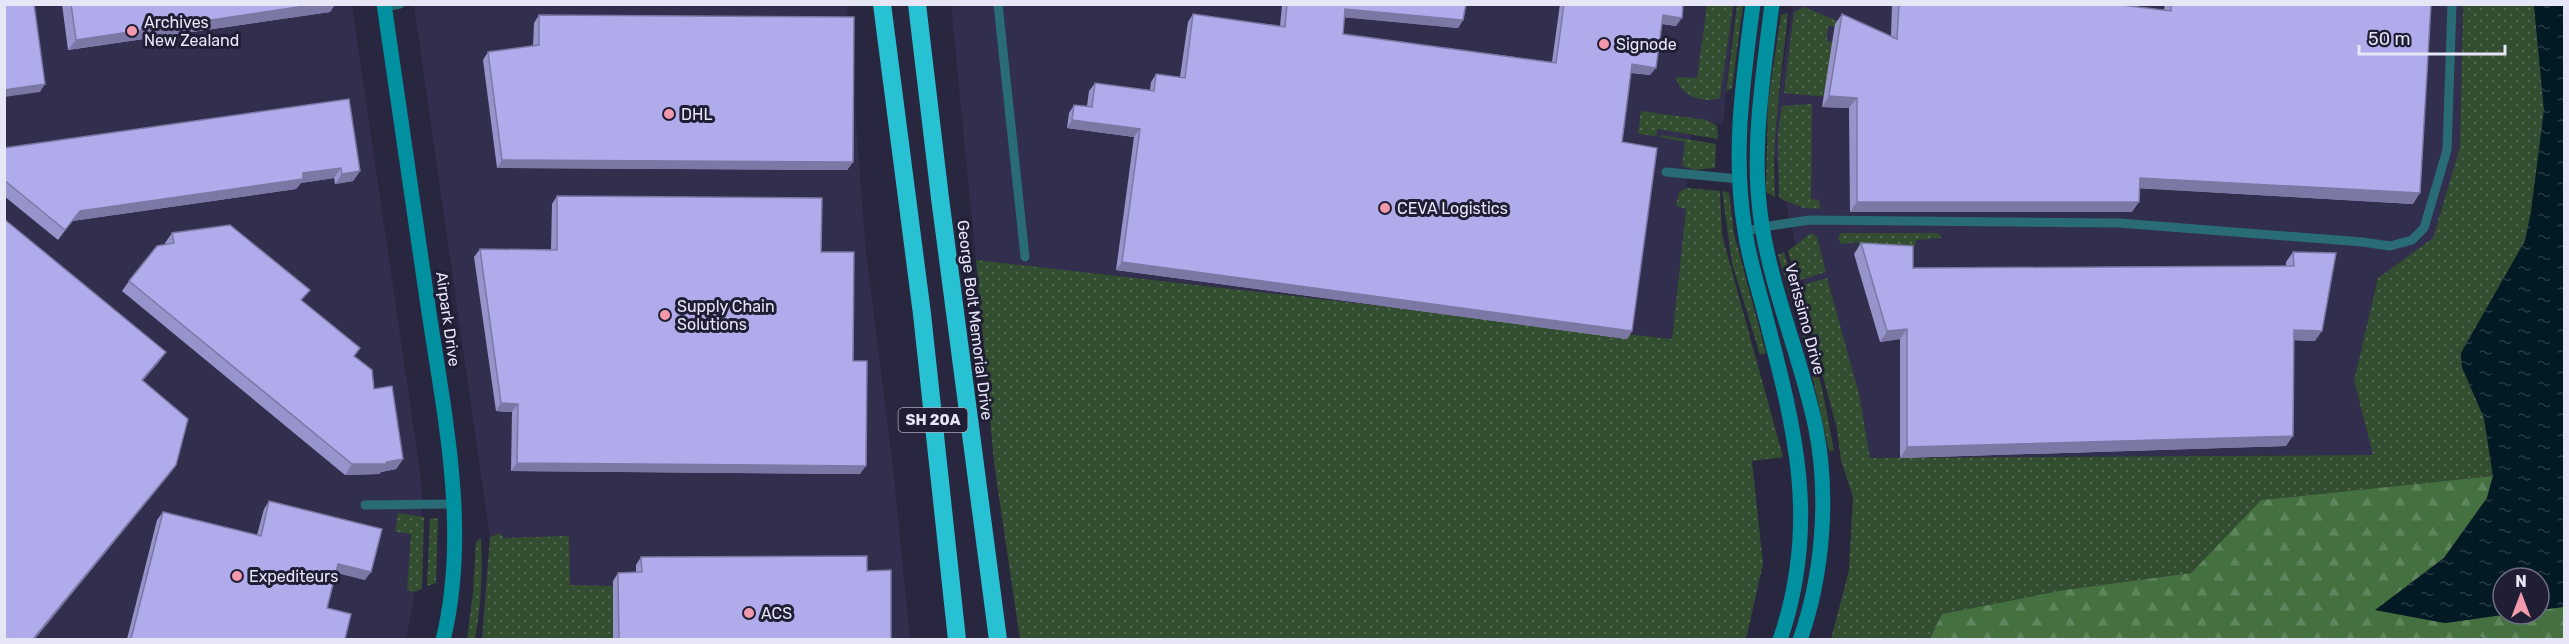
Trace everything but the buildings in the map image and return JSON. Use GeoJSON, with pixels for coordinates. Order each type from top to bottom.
{"type":"FeatureCollection","features":[{"type":"Feature","properties":{"kind":"highway","name":"SH 20A"},"geometry":{"type":"LineString","coordinates":[[882,4],[922,314],[957,639]]}},
{"type":"Feature","properties":{"kind":"highway","name":"George Bolt Memorial Drive"},"geometry":{"type":"LineString","coordinates":[[917,4],[998,639]]}},
{"type":"Feature","properties":{"kind":"street"},"geometry":{"type":"LineString","coordinates":[[1753,4],[1738,143],[1739,179],[1745,232],[1784,386],[1800,473],[1802,513],[1795,589],[1780,639]]}},
{"type":"Feature","properties":{"kind":"street","name":"Verissimo Drive"},"geometry":{"type":"LineString","coordinates":[[1772,4],[1759,135],[1758,177],[1762,227],[1816,429],[1820,459],[1822,523],[1820,555],[1806,622],[1800,639]]}},
{"type":"Feature","properties":{"kind":"street","name":"Airpark Drive"},"geometry":{"type":"LineString","coordinates":[[389,5],[446,424],[453,504],[455,528],[453,583],[443,639]]}},
{"type":"Feature","properties":{"kind":"lane"},"geometry":{"type":"LineString","coordinates":[[998,4],[1025,257]]}},
{"type":"Feature","properties":{"kind":"lane"},"geometry":{"type":"LineString","coordinates":[[1745,232],[1762,227],[1810,220],[2119,223],[2390,246],[2412,240],[2424,228],[2447,150],[2452,4]]}},
{"type":"Feature","properties":{"kind":"lane"},"geometry":{"type":"LineString","coordinates":[[1666,172],[1739,179]]}},
{"type":"Feature","properties":{"kind":"lane"},"geometry":{"type":"LineString","coordinates":[[365,505],[453,504]]}},
{"type":"Feature","properties":{"kind":"shaded area"},"geometry":{"type":"Polygon","coordinates":[[[4,5],[352,5],[422,486],[421,560],[406,639],[5,639],[4,5]]]}},
{"type":"Feature","properties":{"kind":"shaded area"},"geometry":{"type":"Polygon","coordinates":[[[414,5],[847,5],[866,254],[893,468],[910,639],[482,639],[490,537],[414,5]]]}},
{"type":"Feature","properties":{"kind":"shaded area"},"geometry":{"type":"Polygon","coordinates":[[[951,5],[1734,5],[1723,125],[1693,120],[1686,188],[1681,189],[1676,205],[1686,208],[1672,339],[976,260],[951,5]]]}},
{"type":"Feature","properties":{"kind":"shaded area"},"geometry":{"type":"Polygon","coordinates":[[[1793,5],[2463,5],[2460,147],[2433,238],[2378,278],[2354,380],[2374,455],[1869,458],[1841,461],[1837,429],[1772,141],[1793,5]]]}},
{"type":"Feature","properties":{"kind":"green space"},"geometry":{"type":"Polygon","coordinates":[[[1707,5],[1733,5],[1720,98],[1713,100],[1700,99],[1687,94],[1678,84],[1676,77],[1697,78],[1707,5]]]}},
{"type":"Feature","properties":{"kind":"green space"},"geometry":{"type":"Polygon","coordinates":[[[1737,5],[1743,5],[1732,88],[1726,92],[1737,5]]]}},
{"type":"Feature","properties":{"kind":"green space"},"geometry":{"type":"Polygon","coordinates":[[[2463,5],[2534,5],[2544,110],[2525,241],[2461,353],[2462,367],[2484,418],[2493,476],[2261,500],[2191,573],[2064,590],[1942,614],[1929,639],[1831,639],[1849,570],[1853,497],[1841,461],[1837,429],[1799,286],[1827,278],[1859,394],[1870,458],[2373,455],[2354,380],[2378,278],[2433,238],[2460,147],[2463,5]]]}},
{"type":"Feature","properties":{"kind":"green space"},"geometry":{"type":"Polygon","coordinates":[[[1804,7],[1837,21],[1838,29],[1828,25],[1827,41],[1835,42],[1828,97],[1784,93],[1794,12],[1804,7]]]}},
{"type":"Feature","properties":{"kind":"green space"},"geometry":{"type":"Polygon","coordinates":[[[1788,13],[1774,151],[1775,197],[1766,192],[1768,102],[1781,15],[1788,13]]]}},
{"type":"Feature","properties":{"kind":"green space"},"geometry":{"type":"Polygon","coordinates":[[[1812,104],[1811,199],[1819,200],[1821,209],[1804,208],[1779,198],[1778,134],[1782,106],[1812,104]]]}},
{"type":"Feature","properties":{"kind":"green space"},"geometry":{"type":"Polygon","coordinates":[[[1641,111],[1707,120],[1717,126],[1718,139],[1658,129],[1656,136],[1638,134],[1641,111]]]}},
{"type":"Feature","properties":{"kind":"green space"},"geometry":{"type":"Polygon","coordinates":[[[1661,135],[1716,144],[1715,168],[1694,170],[1682,166],[1685,142],[1661,137],[1661,135]]]}},
{"type":"Feature","properties":{"kind":"green space"},"geometry":{"type":"Polygon","coordinates":[[[1686,188],[1720,191],[1722,235],[1783,457],[1752,461],[1763,564],[1746,639],[1020,639],[994,463],[976,260],[1672,339],[1686,209],[1676,206],[1679,192],[1686,188]]]}},
{"type":"Feature","properties":{"kind":"green space"},"geometry":{"type":"Polygon","coordinates":[[[1722,191],[1729,193],[1734,234],[1766,353],[1760,355],[1732,263],[1722,191]]]}},
{"type":"Feature","properties":{"kind":"green space"},"geometry":{"type":"Polygon","coordinates":[[[1811,233],[1817,237],[1826,272],[1797,281],[1788,251],[1811,233]]]}},
{"type":"Feature","properties":{"kind":"green space"},"geometry":{"type":"Polygon","coordinates":[[[1840,233],[1939,233],[1941,238],[1916,240],[1915,246],[1883,246],[1861,255],[1858,242],[1841,244],[1838,238],[1840,233]]]}},
{"type":"Feature","properties":{"kind":"green space"},"geometry":{"type":"Polygon","coordinates":[[[1784,252],[1822,388],[1834,451],[1829,451],[1806,348],[1778,255],[1784,252]]]}},
{"type":"Feature","properties":{"kind":"green space"},"geometry":{"type":"Polygon","coordinates":[[[2493,476],[2487,498],[2444,558],[2376,610],[2445,623],[2491,617],[2491,626],[2551,626],[2551,608],[2562,606],[2564,607],[2564,639],[2484,640],[2481,637],[2475,640],[1929,640],[1942,614],[2064,590],[2191,573],[2261,500],[2493,476]]]}},
{"type":"Feature","properties":{"kind":"green space"},"geometry":{"type":"Polygon","coordinates":[[[398,513],[424,517],[422,589],[415,592],[407,590],[411,534],[395,532],[398,513]]]}},
{"type":"Feature","properties":{"kind":"green space"},"geometry":{"type":"Polygon","coordinates":[[[438,518],[436,583],[427,586],[430,519],[438,518]]]}},
{"type":"Feature","properties":{"kind":"green space"},"geometry":{"type":"Polygon","coordinates":[[[501,533],[503,538],[569,536],[570,585],[613,586],[613,639],[482,640],[490,537],[501,533]]]}},
{"type":"Feature","properties":{"kind":"green space"},"geometry":{"type":"Polygon","coordinates":[[[481,538],[481,589],[477,627],[475,639],[467,639],[476,542],[481,538]]]}},
{"type":"Feature","properties":{"kind":"water"},"geometry":{"type":"Polygon","coordinates":[[[2534,5],[2564,5],[2564,607],[2551,609],[2551,566],[2491,566],[2491,617],[2445,623],[2375,610],[2444,558],[2487,498],[2493,476],[2484,418],[2462,367],[2461,353],[2525,241],[2544,110],[2534,5]]]}},
{"type":"Feature","properties":{"kind":"place","name":"Archives New Zealand"},"geometry":{"type":"Point","coordinates":[132,31]}},
{"type":"Feature","properties":{"kind":"place","name":"Signode"},"geometry":{"type":"Point","coordinates":[1604,44]}},
{"type":"Feature","properties":{"kind":"place","name":"DHL"},"geometry":{"type":"Point","coordinates":[669,114]}},
{"type":"Feature","properties":{"kind":"place","name":"CEVA Logistics"},"geometry":{"type":"Point","coordinates":[1385,208]}},
{"type":"Feature","properties":{"kind":"place","name":"Supply Chain Solutions"},"geometry":{"type":"Point","coordinates":[665,315]}},
{"type":"Feature","properties":{"kind":"place","name":"Expediteurs"},"geometry":{"type":"Point","coordinates":[237,576]}},
{"type":"Feature","properties":{"kind":"place","name":"ACS"},"geometry":{"type":"Point","coordinates":[749,613]}}]}
